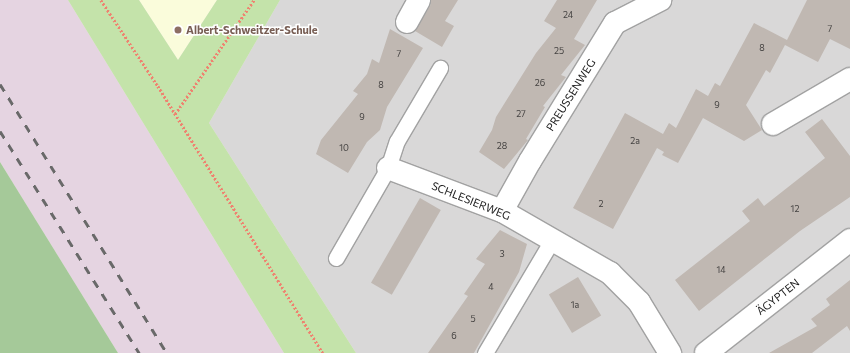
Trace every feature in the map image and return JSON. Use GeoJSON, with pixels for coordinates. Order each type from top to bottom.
{"type":"FeatureCollection","features":[{"type":"Feature","properties":{"kind":"street"},"geometry":{"type":"LineString","coordinates":[[407,22],[419,0]]}},
{"type":"Feature","properties":{"kind":"street","name":"PREUSSENWEG"},"geometry":{"type":"LineString","coordinates":[[502,211],[530,161],[615,23],[660,0]]}},
{"type":"Feature","properties":{"kind":"street"},"geometry":{"type":"LineString","coordinates":[[773,124],[850,79]]}},
{"type":"Feature","properties":{"kind":"street","name":"SCHLESIERWEG"},"geometry":{"type":"LineString","coordinates":[[388,168],[502,211],[610,272],[639,302],[670,353]]}},
{"type":"Feature","properties":{"kind":"street","name":"ÄGYPTEN"},"geometry":{"type":"LineString","coordinates":[[706,353],[850,240]]}},
{"type":"Feature","properties":{"kind":"lane"},"geometry":{"type":"LineString","coordinates":[[336,258],[388,168],[397,141],[440,68]]}},
{"type":"Feature","properties":{"kind":"lane"},"geometry":{"type":"LineString","coordinates":[[485,353],[552,240]]}},
{"type":"Feature","properties":{"kind":"path"},"geometry":{"type":"LineString","coordinates":[[101,0],[175,114],[323,353]]}},
{"type":"Feature","properties":{"kind":"path"},"geometry":{"type":"LineString","coordinates":[[175,114],[254,0]]}},
{"type":"Feature","properties":{"kind":"shaded area"},"geometry":{"type":"Polygon","coordinates":[[[0,0],[68,0],[284,353],[118,353],[0,162],[0,0]]]}},
{"type":"Feature","properties":{"kind":"shaded area","name":"Albert-Schweitzer-Schule"},"geometry":{"type":"Polygon","coordinates":[[[139,0],[217,0],[178,60],[139,0]]]}},
{"type":"Feature","properties":{"kind":"shaded area"},"geometry":{"type":"Polygon","coordinates":[[[280,0],[850,0],[850,353],[356,353],[209,123],[280,0]]]}},
{"type":"Feature","properties":{"kind":"green space"},"geometry":{"type":"Polygon","coordinates":[[[68,0],[139,0],[178,60],[217,0],[280,0],[209,123],[356,353],[284,353],[68,0]]]}},
{"type":"Feature","properties":{"kind":"green space"},"geometry":{"type":"Polygon","coordinates":[[[0,162],[118,353],[0,353],[0,162]]]}},
{"type":"Feature","properties":{"kind":"building"},"geometry":{"type":"Polygon","coordinates":[[[431,0],[458,0],[445,21],[454,26],[442,47],[415,31],[430,6],[431,0]]]}},
{"type":"Feature","properties":{"kind":"building"},"geometry":{"type":"Polygon","coordinates":[[[557,0],[597,0],[574,39],[585,45],[561,75],[566,77],[543,106],[545,107],[526,139],[528,140],[504,169],[479,152],[492,130],[496,117],[536,53],[556,28],[544,21],[557,0]]]}},
{"type":"Feature","properties":{"kind":"building"},"geometry":{"type":"Polygon","coordinates":[[[807,0],[850,0],[850,49],[830,39],[818,62],[785,45],[770,73],[766,70],[746,105],[762,130],[744,141],[703,118],[678,163],[662,155],[664,152],[657,148],[613,229],[573,208],[625,113],[663,134],[669,123],[676,128],[696,89],[708,96],[715,83],[720,86],[754,23],[787,40],[807,0]]]}},
{"type":"Feature","properties":{"kind":"building"},"geometry":{"type":"Polygon","coordinates":[[[390,29],[423,48],[387,107],[380,130],[367,142],[348,173],[316,154],[321,140],[358,94],[353,91],[367,74],[372,59],[379,63],[390,29]]]}},
{"type":"Feature","properties":{"kind":"building"},"geometry":{"type":"Polygon","coordinates":[[[822,119],[850,156],[850,197],[800,231],[699,311],[675,280],[750,221],[742,211],[758,198],[764,206],[825,158],[805,132],[822,119]]]}},
{"type":"Feature","properties":{"kind":"building"},"geometry":{"type":"Polygon","coordinates":[[[420,198],[441,210],[392,295],[371,283],[420,198]]]}},
{"type":"Feature","properties":{"kind":"building"},"geometry":{"type":"Polygon","coordinates":[[[500,230],[527,244],[519,272],[474,353],[428,353],[468,296],[464,294],[485,264],[476,259],[500,230]]]}},
{"type":"Feature","properties":{"kind":"building"},"geometry":{"type":"Polygon","coordinates":[[[578,277],[601,316],[572,333],[549,295],[578,277]]]}},
{"type":"Feature","properties":{"kind":"building"},"geometry":{"type":"Polygon","coordinates":[[[850,280],[850,331],[847,326],[812,353],[769,353],[817,326],[811,319],[830,305],[826,299],[850,280]]]}},
{"type":"Feature","properties":{"kind":"railway"},"geometry":{"type":"LineString","coordinates":[[0,84],[167,353]]}},
{"type":"Feature","properties":{"kind":"railway"},"geometry":{"type":"LineString","coordinates":[[0,131],[139,353]]}},
{"type":"Feature","properties":{"kind":"place","name":"Albert-Schweitzer-Schule"},"geometry":{"type":"Point","coordinates":[178,30]}}]}
